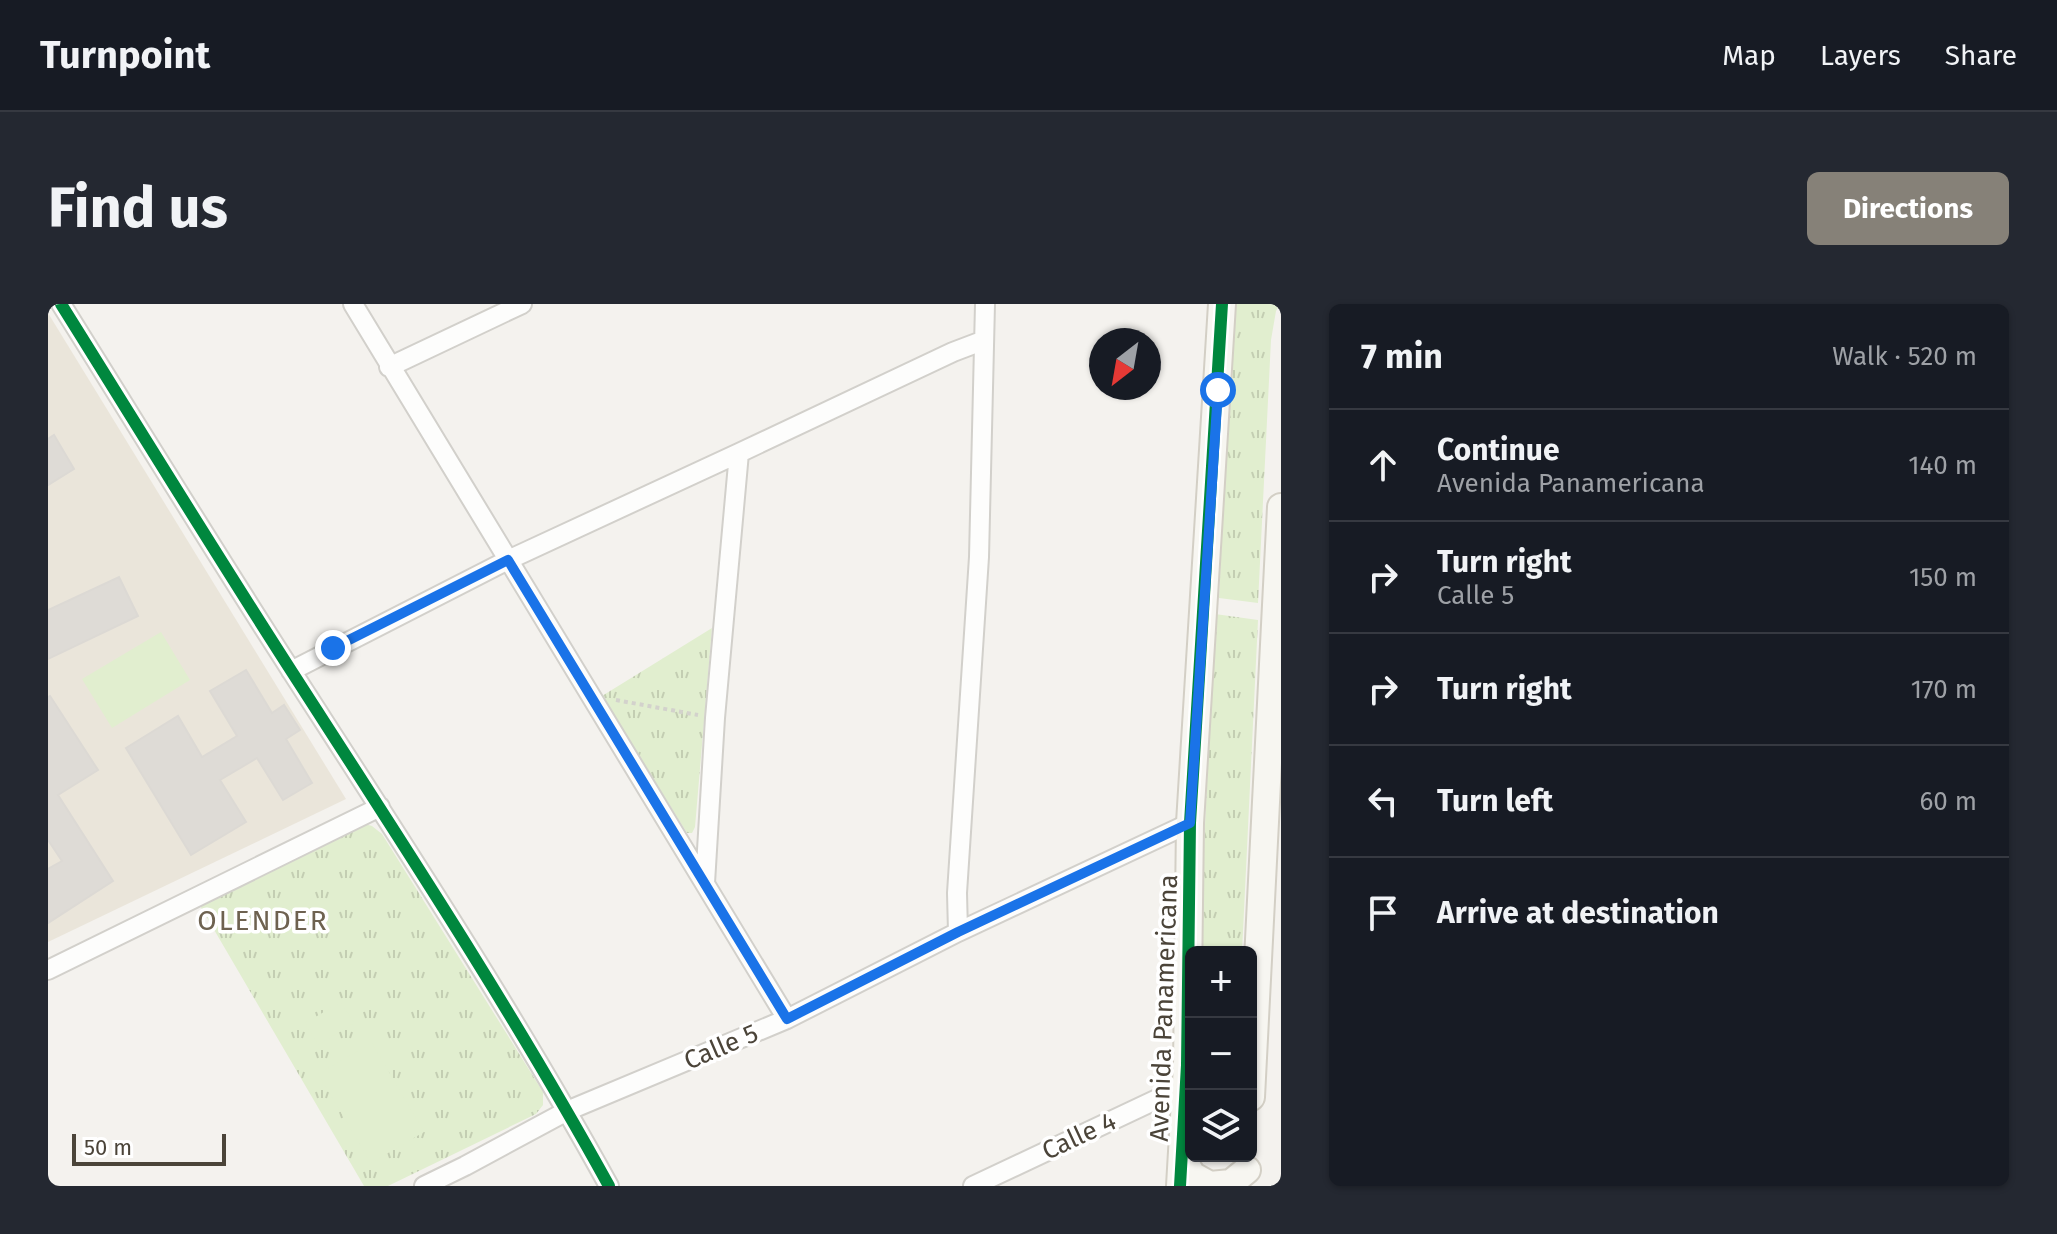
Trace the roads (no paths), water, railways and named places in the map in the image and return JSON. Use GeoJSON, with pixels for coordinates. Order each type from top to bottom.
{"type":"FeatureCollection","features":[{"type":"Feature","properties":{"kind":"street"},"geometry":{"type":"LineString","coordinates":[[61,304],[380,807],[567,1111],[609,1186]]}},
{"type":"Feature","properties":{"kind":"street"},"geometry":{"type":"LineString","coordinates":[[353,304],[787,1019]]}},
{"type":"Feature","properties":{"kind":"street"},"geometry":{"type":"LineString","coordinates":[[389,367],[522,304]]}},
{"type":"Feature","properties":{"kind":"street"},"geometry":{"type":"LineString","coordinates":[[958,932],[957,893],[979,557],[985,304]]}},
{"type":"Feature","properties":{"kind":"street","name":"Avenida Panamericana"},"geometry":{"type":"LineString","coordinates":[[1186,1018],[1190,823],[1222,304]]}},
{"type":"Feature","properties":{"kind":"street"},"geometry":{"type":"LineString","coordinates":[[291,671],[508,560],[982,341]]}},
{"type":"Feature","properties":{"kind":"street"},"geometry":{"type":"LineString","coordinates":[[705,883],[715,718],[739,453]]}},
{"type":"Feature","properties":{"kind":"street"},"geometry":{"type":"LineString","coordinates":[[1251,1090],[1281,507]]}},
{"type":"Feature","properties":{"kind":"street"},"geometry":{"type":"LineString","coordinates":[[48,970],[380,807]]}},
{"type":"Feature","properties":{"kind":"street","name":"Calle 5"},"geometry":{"type":"LineString","coordinates":[[424,1186],[567,1111],[787,1019],[958,932],[1190,823]]}},
{"type":"Feature","properties":{"kind":"street","name":"Avenida Panamericana"},"geometry":{"type":"LineString","coordinates":[[1180,1186],[1185,1086]]}},
{"type":"Feature","properties":{"kind":"street","name":"Calle 4"},"geometry":{"type":"LineString","coordinates":[[973,1186],[1185,1086]]}},
{"type":"Feature","properties":{"kind":"street"},"geometry":{"type":"LineString","coordinates":[[1182,1157],[1192,1175],[1210,1185],[1231,1183],[1247,1171]]}},
{"type":"Feature","properties":{"kind":"district","name":"OLENDER"},"geometry":{"type":"Point","coordinates":[263,920]}}]}
